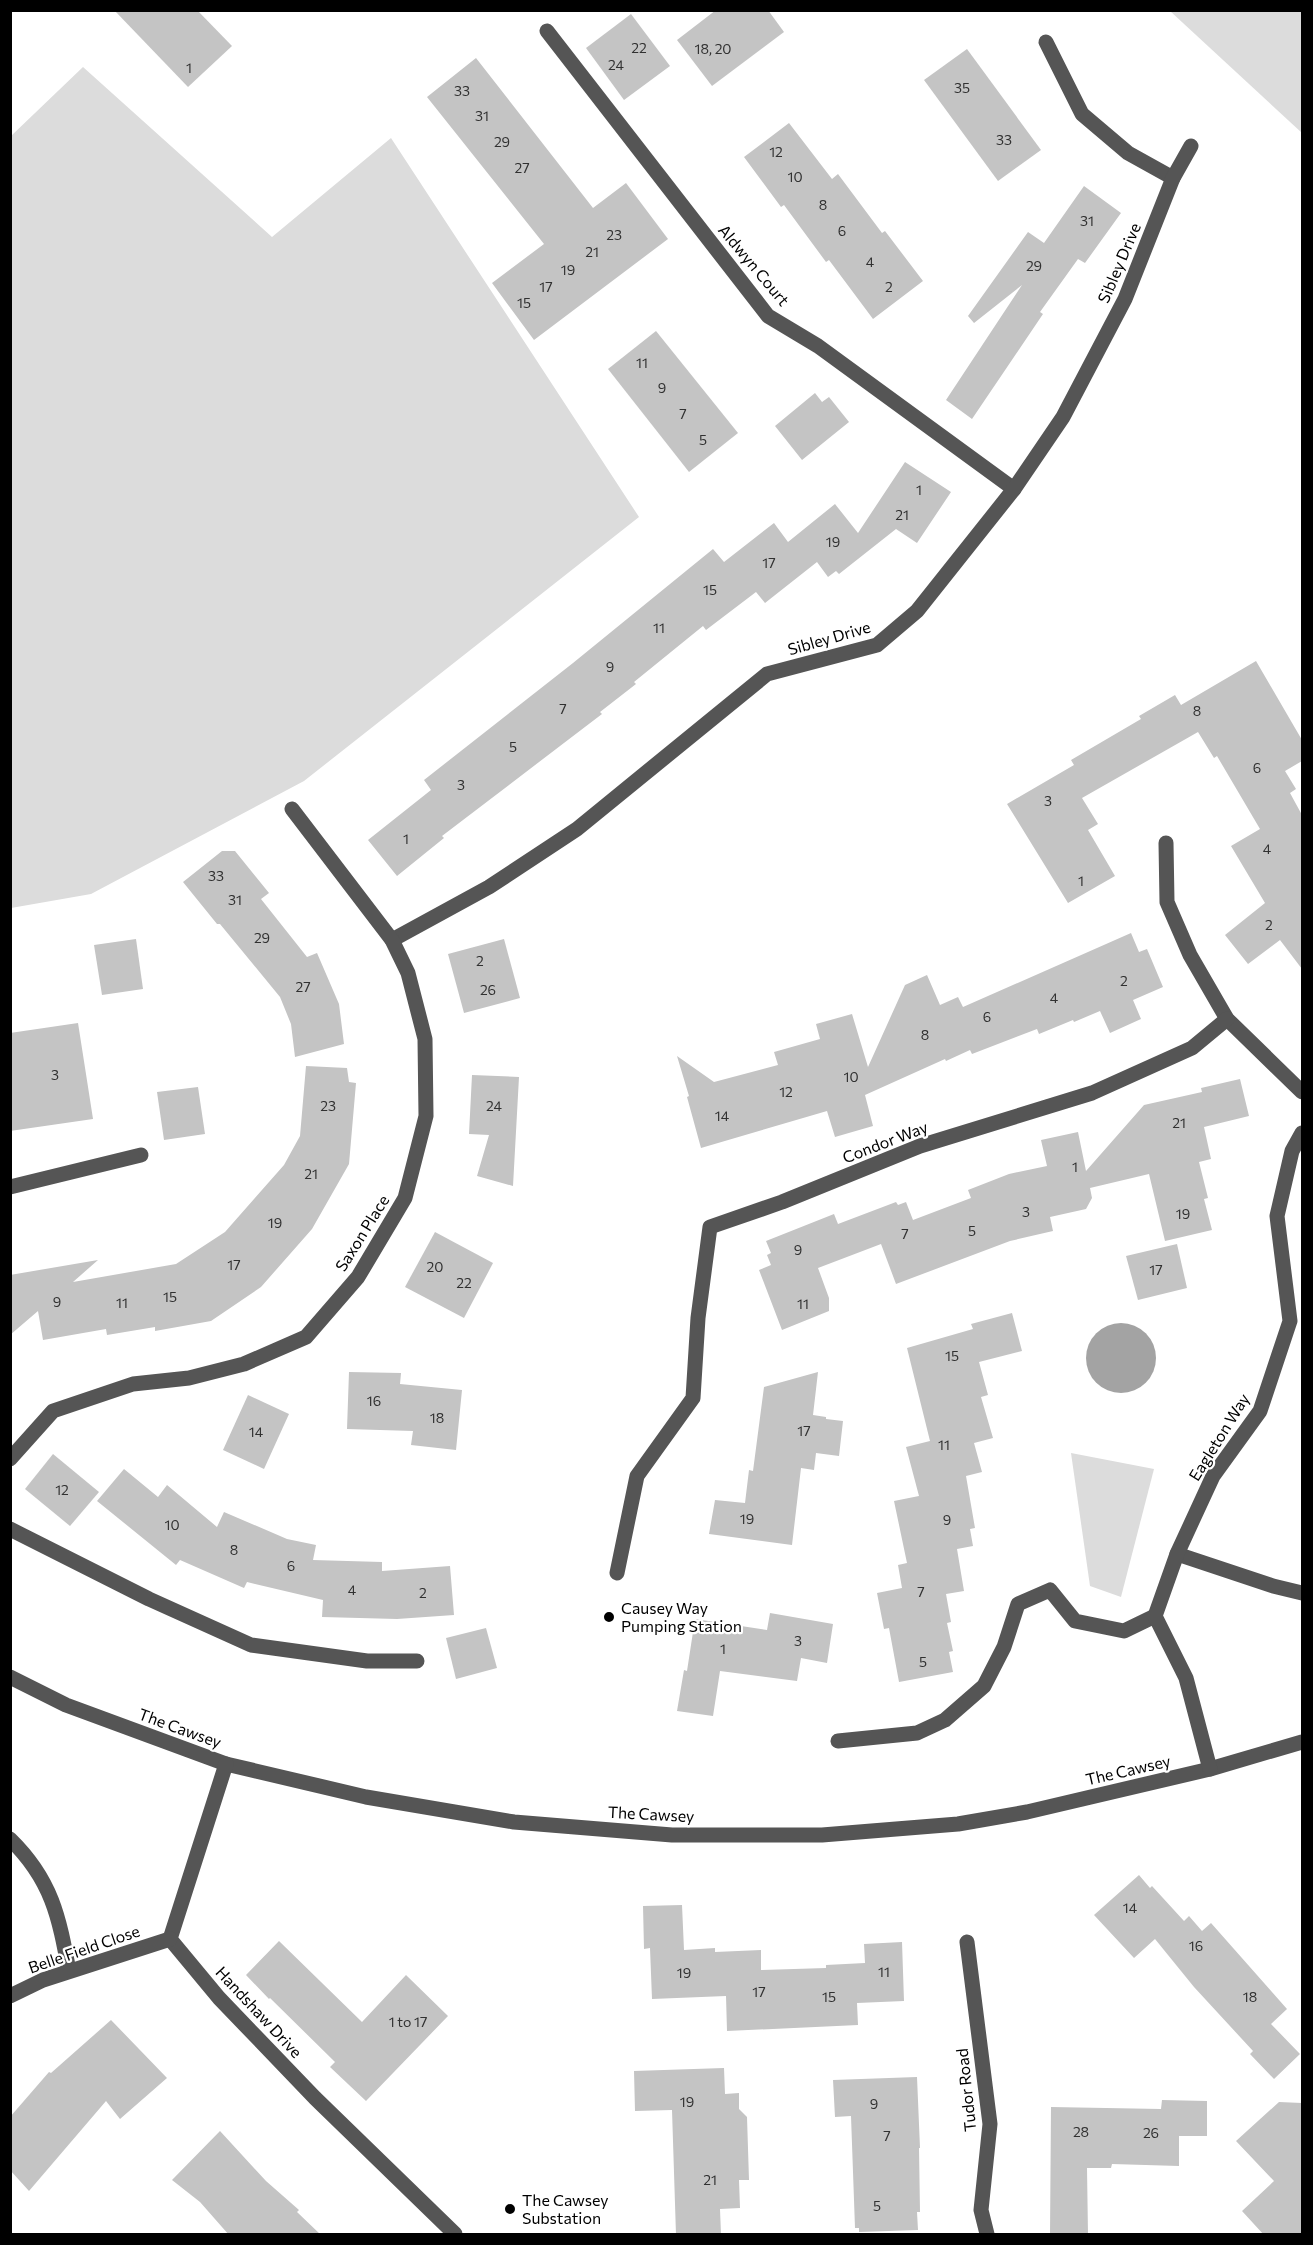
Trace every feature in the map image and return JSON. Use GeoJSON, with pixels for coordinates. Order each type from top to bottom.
{"type":"FeatureCollection","features":[{"type":"Feature","properties":{"kind":"street","name":"Aldwyn Court"},"geometry":{"type":"LineString","coordinates":[[547,31],[768,316],[818,346],[1014,489]]}},
{"type":"Feature","properties":{"kind":"street"},"geometry":{"type":"LineString","coordinates":[[1046,42],[1082,114],[1128,153],[1173,178]]}},
{"type":"Feature","properties":{"kind":"street","name":"Sibley Drive"},"geometry":{"type":"LineString","coordinates":[[392,940],[489,887],[576,829],[767,674],[877,645],[917,611],[1014,489],[1063,417],[1125,299],[1173,178],[1191,146]]}},
{"type":"Feature","properties":{"kind":"street","name":"Saxon Place"},"geometry":{"type":"LineString","coordinates":[[10,1459],[52,1411],[133,1384],[189,1378],[244,1364],[306,1337],[358,1277],[405,1198],[426,1116],[425,1039],[408,973],[392,940],[292,809]]}},
{"type":"Feature","properties":{"kind":"street"},"geometry":{"type":"LineString","coordinates":[[1166,843],[1167,902],[1190,955],[1227,1019],[1302,1092]]}},
{"type":"Feature","properties":{"kind":"street","name":"Condor Way"},"geometry":{"type":"LineString","coordinates":[[617,1573],[637,1476],[693,1398],[698,1318],[710,1227],[782,1202],[920,1146],[1092,1093],[1192,1048],[1227,1019]]}},
{"type":"Feature","properties":{"kind":"street","name":"Eagleton Way"},"geometry":{"type":"LineString","coordinates":[[1155,1616],[1177,1554],[1213,1476],[1260,1411],[1290,1321],[1277,1216],[1292,1151],[1302,1133]]}},
{"type":"Feature","properties":{"kind":"street"},"geometry":{"type":"LineString","coordinates":[[10,1186],[141,1155]]}},
{"type":"Feature","properties":{"kind":"street"},"geometry":{"type":"LineString","coordinates":[[10,1529],[148,1599],[251,1646],[367,1661],[417,1661]]}},
{"type":"Feature","properties":{"kind":"street"},"geometry":{"type":"LineString","coordinates":[[1177,1554],[1302,1593]]}},
{"type":"Feature","properties":{"kind":"street"},"geometry":{"type":"LineString","coordinates":[[838,1741],[917,1733],[945,1720],[984,1686],[1004,1647],[1018,1604],[1050,1590],[1075,1621],[1124,1631],[1155,1616],[1186,1678],[1210,1769]]}},
{"type":"Feature","properties":{"kind":"street","name":"The Cawsey"},"geometry":{"type":"LineString","coordinates":[[10,1677],[66,1705],[226,1764],[366,1797],[514,1822],[672,1835],[822,1835],[958,1824],[1027,1812],[1210,1769],[1302,1742]]}},
{"type":"Feature","properties":{"kind":"street"},"geometry":{"type":"LineString","coordinates":[[170,1939],[226,1764]]}},
{"type":"Feature","properties":{"kind":"street"},"geometry":{"type":"LineString","coordinates":[[10,1839],[44,1880],[58,1916],[69,1971]]}},
{"type":"Feature","properties":{"kind":"street","name":"Belle Field Close"},"geometry":{"type":"LineString","coordinates":[[10,1996],[43,1980],[170,1939]]}},
{"type":"Feature","properties":{"kind":"street","name":"Handshaw Drive"},"geometry":{"type":"LineString","coordinates":[[170,1939],[219,1998],[307,2089],[455,2235]]}},
{"type":"Feature","properties":{"kind":"street","name":"Tudor Road"},"geometry":{"type":"LineString","coordinates":[[967,1942],[990,2124],[981,2210],[987,2235]]}},
{"type":"Feature","properties":{"kind":"shaded area"},"geometry":{"type":"Polygon","coordinates":[[[1170,11],[1302,11],[1302,133],[1170,11]]]}},
{"type":"Feature","properties":{"kind":"shaded area"},"geometry":{"type":"Polygon","coordinates":[[[83,67],[272,237],[391,138],[639,517],[304,781],[91,894],[11,908],[11,136],[83,67]]]}},
{"type":"Feature","properties":{"kind":"shaded area"},"geometry":{"type":"Polygon","coordinates":[[[1121,1323],[1134,1326],[1146,1333],[1153,1345],[1156,1358],[1153,1371],[1146,1383],[1134,1390],[1121,1393],[1108,1390],[1096,1383],[1089,1371],[1086,1358],[1089,1345],[1096,1333],[1108,1326],[1121,1323]]]}},
{"type":"Feature","properties":{"kind":"shaded area"},"geometry":{"type":"Polygon","coordinates":[[[1071,1453],[1154,1469],[1121,1597],[1090,1586],[1071,1453]]]}},
{"type":"Feature","properties":{"kind":"building"},"geometry":{"type":"Polygon","coordinates":[[[114,10],[197,10],[232,46],[188,87],[114,10]]]}},
{"type":"Feature","properties":{"kind":"building"},"geometry":{"type":"Polygon","coordinates":[[[716,10],[768,10],[784,32],[712,86],[677,40],[716,10]]]}},
{"type":"Feature","properties":{"kind":"building"},"geometry":{"type":"Polygon","coordinates":[[[631,14],[670,66],[624,100],[586,48],[631,14]]]}},
{"type":"Feature","properties":{"kind":"building"},"geometry":{"type":"Polygon","coordinates":[[[967,49],[1041,150],[998,181],[924,80],[967,49]]]}},
{"type":"Feature","properties":{"kind":"building"},"geometry":{"type":"Polygon","coordinates":[[[476,58],[593,208],[626,183],[668,239],[534,340],[492,283],[544,244],[427,97],[476,58]]]}},
{"type":"Feature","properties":{"kind":"building"},"geometry":{"type":"Polygon","coordinates":[[[789,123],[832,179],[838,174],[882,233],[885,231],[923,281],[873,319],[829,260],[826,262],[784,205],[781,207],[744,157],[789,123]]]}},
{"type":"Feature","properties":{"kind":"building"},"geometry":{"type":"Polygon","coordinates":[[[1084,186],[1121,213],[1085,263],[1078,259],[1040,312],[1043,314],[972,419],[946,400],[1022,285],[974,323],[968,316],[1028,232],[1044,243],[1084,186]]]}},
{"type":"Feature","properties":{"kind":"building"},"geometry":{"type":"Polygon","coordinates":[[[656,331],[738,433],[689,472],[608,369],[656,331]]]}},
{"type":"Feature","properties":{"kind":"building"},"geometry":{"type":"Polygon","coordinates":[[[815,393],[822,402],[829,397],[849,422],[802,460],[775,426],[815,393]]]}},
{"type":"Feature","properties":{"kind":"building"},"geometry":{"type":"Polygon","coordinates":[[[905,462],[951,492],[917,543],[896,529],[839,574],[836,571],[828,577],[817,562],[765,603],[756,592],[706,630],[703,626],[634,682],[636,684],[600,712],[602,714],[442,836],[444,838],[397,876],[368,840],[431,790],[424,780],[713,549],[724,562],[774,523],[788,542],[835,504],[858,533],[905,462]]]}},
{"type":"Feature","properties":{"kind":"building"},"geometry":{"type":"Polygon","coordinates":[[[1256,661],[1302,740],[1302,761],[1285,771],[1296,789],[1290,793],[1302,815],[1302,969],[1280,940],[1248,964],[1225,935],[1265,903],[1231,846],[1260,829],[1217,756],[1214,758],[1198,732],[1082,798],[1098,824],[1088,830],[1115,876],[1068,903],[1007,804],[1074,765],[1071,760],[1141,719],[1139,716],[1175,695],[1181,705],[1256,661]]]}},
{"type":"Feature","properties":{"kind":"building"},"geometry":{"type":"Polygon","coordinates":[[[222,851],[235,851],[269,893],[261,899],[307,957],[317,953],[339,1004],[344,1044],[295,1057],[291,1024],[280,997],[183,882],[222,851]]]}},
{"type":"Feature","properties":{"kind":"building"},"geometry":{"type":"Polygon","coordinates":[[[1131,933],[1139,952],[1147,949],[1163,987],[1133,1000],[1141,1019],[1110,1033],[1100,1011],[1039,1034],[1037,1029],[972,1054],[970,1050],[946,1061],[945,1059],[865,1095],[873,1126],[835,1137],[827,1111],[701,1148],[677,1056],[714,1082],[778,1065],[774,1052],[820,1039],[816,1024],[852,1014],[868,1067],[905,985],[927,975],[940,1005],[958,997],[963,1007],[1131,933]]]}},
{"type":"Feature","properties":{"kind":"building"},"geometry":{"type":"Polygon","coordinates":[[[136,939],[143,989],[102,995],[94,945],[136,939]]]}},
{"type":"Feature","properties":{"kind":"building"},"geometry":{"type":"Polygon","coordinates":[[[504,939],[520,998],[464,1013],[448,954],[504,939]]]}},
{"type":"Feature","properties":{"kind":"building"},"geometry":{"type":"Polygon","coordinates":[[[78,1023],[93,1119],[10,1131],[10,1033],[78,1023]]]}},
{"type":"Feature","properties":{"kind":"building"},"geometry":{"type":"Polygon","coordinates":[[[306,1066],[347,1068],[349,1082],[356,1083],[349,1164],[312,1229],[261,1287],[211,1321],[155,1331],[155,1327],[107,1335],[106,1329],[43,1340],[38,1311],[10,1335],[10,1275],[98,1260],[73,1282],[176,1264],[225,1232],[284,1165],[300,1136],[306,1066]]]}},
{"type":"Feature","properties":{"kind":"building"},"geometry":{"type":"Polygon","coordinates":[[[472,1075],[519,1077],[513,1186],[477,1176],[489,1135],[469,1134],[472,1075]]]}},
{"type":"Feature","properties":{"kind":"building"},"geometry":{"type":"Polygon","coordinates":[[[1240,1079],[1249,1116],[1204,1127],[1211,1159],[1199,1162],[1208,1198],[1204,1199],[1212,1230],[1165,1241],[1149,1174],[1090,1188],[1092,1198],[1086,1209],[1050,1217],[1053,1231],[1010,1241],[896,1284],[881,1244],[818,1268],[829,1298],[829,1311],[782,1330],[759,1270],[771,1265],[767,1255],[771,1253],[766,1241],[834,1214],[838,1224],[896,1202],[898,1205],[906,1202],[913,1220],[971,1198],[968,1190],[1009,1174],[1047,1166],[1041,1140],[1078,1132],[1086,1171],[1144,1105],[1202,1092],[1201,1088],[1240,1079]]]}},
{"type":"Feature","properties":{"kind":"building"},"geometry":{"type":"Polygon","coordinates":[[[198,1087],[205,1134],[164,1140],[157,1092],[198,1087]]]}},
{"type":"Feature","properties":{"kind":"building"},"geometry":{"type":"Polygon","coordinates":[[[435,1232],[493,1263],[464,1318],[405,1287],[435,1232]]]}},
{"type":"Feature","properties":{"kind":"building"},"geometry":{"type":"Polygon","coordinates":[[[1177,1244],[1187,1288],[1138,1300],[1126,1256],[1177,1244]]]}},
{"type":"Feature","properties":{"kind":"building"},"geometry":{"type":"Polygon","coordinates":[[[1012,1313],[1022,1351],[979,1362],[988,1395],[981,1397],[993,1438],[974,1443],[982,1472],[966,1476],[975,1528],[970,1529],[973,1546],[957,1549],[964,1591],[946,1594],[951,1622],[947,1623],[953,1651],[949,1652],[953,1672],[899,1682],[889,1628],[884,1629],[877,1593],[902,1588],[898,1565],[907,1563],[894,1501],[919,1496],[906,1447],[930,1441],[907,1348],[973,1329],[971,1324],[1012,1313]]]}},
{"type":"Feature","properties":{"kind":"building"},"geometry":{"type":"Polygon","coordinates":[[[349,1372],[401,1373],[400,1384],[462,1390],[456,1450],[411,1445],[413,1431],[347,1429],[349,1372]]]}},
{"type":"Feature","properties":{"kind":"building"},"geometry":{"type":"Polygon","coordinates":[[[818,1372],[813,1415],[843,1421],[839,1456],[816,1453],[814,1470],[801,1468],[792,1545],[709,1534],[715,1500],[745,1503],[749,1470],[753,1471],[764,1387],[818,1372]]]}},
{"type":"Feature","properties":{"kind":"building"},"geometry":{"type":"Polygon","coordinates":[[[248,1395],[289,1414],[264,1469],[223,1450],[248,1395]]]}},
{"type":"Feature","properties":{"kind":"building"},"geometry":{"type":"Polygon","coordinates":[[[53,1454],[99,1492],[70,1526],[25,1489],[53,1454]]]}},
{"type":"Feature","properties":{"kind":"building"},"geometry":{"type":"Polygon","coordinates":[[[124,1469],[158,1497],[167,1485],[217,1527],[224,1512],[287,1539],[316,1545],[313,1560],[382,1562],[382,1571],[450,1566],[454,1615],[397,1619],[322,1617],[323,1600],[247,1582],[244,1588],[180,1560],[176,1565],[97,1501],[124,1469]]]}},
{"type":"Feature","properties":{"kind":"building"},"geometry":{"type":"Polygon","coordinates":[[[770,1613],[833,1624],[827,1663],[801,1658],[797,1681],[720,1671],[713,1716],[677,1711],[684,1670],[687,1671],[695,1619],[767,1630],[770,1613]]]}},
{"type":"Feature","properties":{"kind":"building"},"geometry":{"type":"Polygon","coordinates":[[[486,1628],[497,1668],[456,1679],[446,1638],[486,1628]]]}},
{"type":"Feature","properties":{"kind":"building"},"geometry":{"type":"Polygon","coordinates":[[[1139,1875],[1184,1921],[1189,1916],[1202,1931],[1211,1923],[1287,2009],[1271,2024],[1300,2054],[1274,2079],[1250,2054],[1253,2051],[1194,1987],[1155,1939],[1134,1958],[1094,1915],[1139,1875]]]}},
{"type":"Feature","properties":{"kind":"building"},"geometry":{"type":"Polygon","coordinates":[[[682,1905],[684,1950],[715,1948],[715,1952],[761,1950],[761,1970],[826,1968],[826,1965],[865,1963],[864,1944],[902,1942],[904,2001],[857,2003],[858,2025],[727,2031],[726,1996],[652,1999],[650,1948],[644,1949],[643,1906],[682,1905]]]}},
{"type":"Feature","properties":{"kind":"building"},"geometry":{"type":"Polygon","coordinates":[[[279,1941],[362,2022],[406,1975],[448,2016],[366,2101],[330,2067],[335,2062],[246,1975],[279,1941]]]}},
{"type":"Feature","properties":{"kind":"building"},"geometry":{"type":"Polygon","coordinates":[[[111,2020],[167,2078],[120,2119],[106,2101],[29,2191],[10,2170],[10,2117],[49,2072],[51,2073],[111,2020]]]}},
{"type":"Feature","properties":{"kind":"building"},"geometry":{"type":"Polygon","coordinates":[[[724,2068],[725,2094],[739,2093],[739,2109],[747,2117],[749,2180],[739,2180],[740,2208],[720,2209],[721,2235],[676,2235],[672,2110],[635,2111],[634,2071],[724,2068]]]}},
{"type":"Feature","properties":{"kind":"building"},"geometry":{"type":"Polygon","coordinates":[[[917,2077],[920,2148],[918,2230],[859,2232],[859,2228],[855,2228],[851,2116],[835,2117],[833,2080],[917,2077]]]}},
{"type":"Feature","properties":{"kind":"building"},"geometry":{"type":"Polygon","coordinates":[[[1162,2100],[1207,2101],[1207,2136],[1179,2136],[1179,2166],[1112,2164],[1111,2168],[1087,2168],[1088,2235],[1050,2235],[1051,2107],[1161,2109],[1162,2100]]]}},
{"type":"Feature","properties":{"kind":"building"},"geometry":{"type":"Polygon","coordinates":[[[1279,2102],[1302,2103],[1302,2235],[1264,2235],[1242,2211],[1274,2181],[1236,2141],[1279,2102]]]}},
{"type":"Feature","properties":{"kind":"building"},"geometry":{"type":"Polygon","coordinates":[[[220,2131],[266,2181],[299,2210],[297,2212],[321,2235],[229,2235],[200,2202],[172,2180],[220,2131]]]}},
{"type":"Feature","properties":{"kind":"place","name":"Causey Way Pumping Station"},"geometry":{"type":"Point","coordinates":[609,1617]}},
{"type":"Feature","properties":{"kind":"place","name":"The Cawsey Substation"},"geometry":{"type":"Point","coordinates":[510,2209]}}]}
